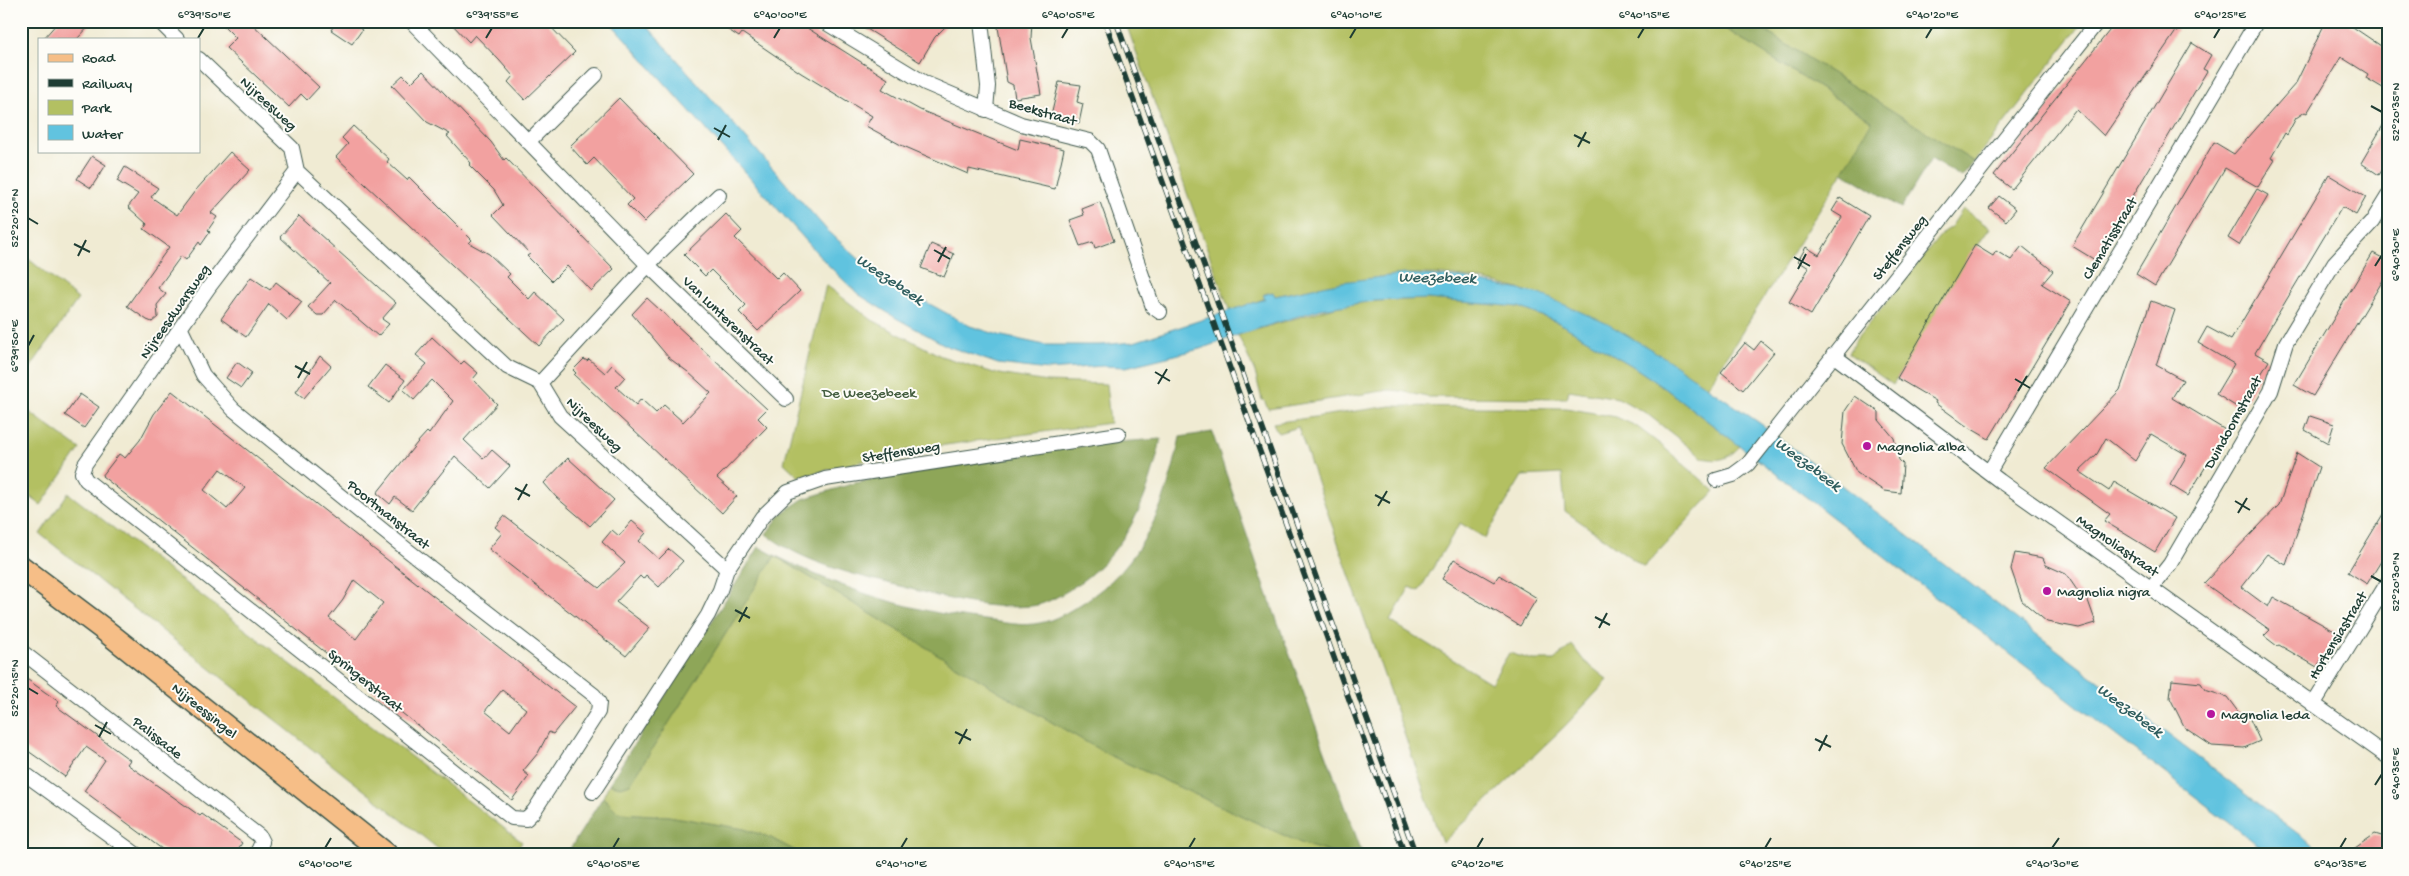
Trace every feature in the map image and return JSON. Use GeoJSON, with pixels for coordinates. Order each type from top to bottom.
{"type":"FeatureCollection","features":[{"type":"Feature","properties":{"kind":"main road","name":"Nijreessingel"},"geometry":{"type":"LineString","coordinates":[[21,567],[110,634],[387,855]]}},
{"type":"Feature","properties":{"kind":"street"},"geometry":{"type":"LineString","coordinates":[[158,21],[176,38]]}},
{"type":"Feature","properties":{"kind":"street","name":"Van Lunterenstraat"},"geometry":{"type":"LineString","coordinates":[[411,21],[648,266],[786,399]]}},
{"type":"Feature","properties":{"kind":"street","name":"Beekstraat"},"geometry":{"type":"LineString","coordinates":[[823,21],[926,83],[1021,124],[1090,141],[1095,144],[1153,307],[1160,312]]}},
{"type":"Feature","properties":{"kind":"street"},"geometry":{"type":"LineString","coordinates":[[981,21],[988,86],[986,110]]}},
{"type":"Feature","properties":{"kind":"street","name":"Steffensweg"},"geometry":{"type":"LineString","coordinates":[[1716,480],[1733,475],[1748,464],[2098,21]]}},
{"type":"Feature","properties":{"kind":"street","name":"Clematisstraat"},"geometry":{"type":"LineString","coordinates":[[1990,472],[2257,21]]}},
{"type":"Feature","properties":{"kind":"street","name":"Nijreesweg"},"geometry":{"type":"LineString","coordinates":[[200,60],[292,148],[297,171]]}},
{"type":"Feature","properties":{"kind":"street"},"geometry":{"type":"LineString","coordinates":[[528,142],[596,75]]}},
{"type":"Feature","properties":{"kind":"street"},"geometry":{"type":"LineString","coordinates":[[297,171],[507,366],[540,383],[648,266],[719,195]]}},
{"type":"Feature","properties":{"kind":"street","name":"Nijreesdwarsweg"},"geometry":{"type":"LineString","coordinates":[[82,473],[84,464],[210,287],[297,171]]}},
{"type":"Feature","properties":{"kind":"street","name":"Duindoornstraat"},"geometry":{"type":"LineString","coordinates":[[2151,588],[2170,564],[2271,390],[2286,343],[2329,270],[2348,246],[2372,222],[2388,196]]}},
{"type":"Feature","properties":{"kind":"street","name":"Poortmanstraat"},"geometry":{"type":"LineString","coordinates":[[181,330],[203,375],[233,409],[406,549],[594,695],[599,703]]}},
{"type":"Feature","properties":{"kind":"street","name":"Magnoliastraat"},"geometry":{"type":"LineString","coordinates":[[1833,355],[1990,472],[2388,757]]}},
{"type":"Feature","properties":{"kind":"street","name":"Nijreesweg"},"geometry":{"type":"LineString","coordinates":[[540,383],[560,416],[727,569]]}},
{"type":"Feature","properties":{"kind":"street","name":"Steffensweg"},"geometry":{"type":"LineString","coordinates":[[727,569],[762,517],[788,492],[807,485],[825,479],[1118,434]]}},
{"type":"Feature","properties":{"kind":"street","name":"Springerstraat"},"geometry":{"type":"LineString","coordinates":[[82,473],[86,480],[512,818],[526,819],[534,811],[598,712],[599,703]]}},
{"type":"Feature","properties":{"kind":"street"},"geometry":{"type":"LineString","coordinates":[[593,792],[708,615],[720,590],[727,569]]}},
{"type":"Feature","properties":{"kind":"street","name":"Hortensiastraat"},"geometry":{"type":"LineString","coordinates":[[2313,704],[2388,582]]}},
{"type":"Feature","properties":{"kind":"street","name":"Palissade"},"geometry":{"type":"LineString","coordinates":[[21,650],[259,836],[262,842],[256,855]]}},
{"type":"Feature","properties":{"kind":"street"},"geometry":{"type":"LineString","coordinates":[[21,771],[137,855]]}},
{"type":"Feature","properties":{"kind":"green space"},"geometry":{"type":"Polygon","coordinates":[[[1125,21],[1713,21],[1873,122],[1707,388],[1638,343],[1602,323],[1566,306],[1488,281],[1448,275],[1406,274],[1386,276],[1275,296],[1272,292],[1264,294],[1266,298],[1230,312],[1125,21]]]}},
{"type":"Feature","properties":{"kind":"green space"},"geometry":{"type":"Polygon","coordinates":[[[1713,21],[1749,21],[1974,162],[1962,177],[1931,159],[1901,208],[1843,172],[1872,121],[1713,21]]]}},
{"type":"Feature","properties":{"kind":"green space"},"geometry":{"type":"Polygon","coordinates":[[[1749,21],[2084,21],[1974,162],[1749,21]]]}},
{"type":"Feature","properties":{"kind":"green space"},"geometry":{"type":"Polygon","coordinates":[[[1963,209],[1990,228],[1893,385],[1848,353],[1855,341],[1943,232],[1951,227],[1963,209]]]}},
{"type":"Feature","properties":{"kind":"green space"},"geometry":{"type":"Polygon","coordinates":[[[21,253],[78,299],[21,381],[21,253]]]}},
{"type":"Feature","properties":{"kind":"green space","name":"De Weezebeek"},"geometry":{"type":"Polygon","coordinates":[[[826,285],[872,320],[941,356],[994,373],[1047,382],[1106,384],[1110,423],[908,450],[799,477],[784,463],[826,285]]]}},
{"type":"Feature","properties":{"kind":"green space"},"geometry":{"type":"Polygon","coordinates":[[[1428,299],[1519,307],[1559,323],[1631,365],[1662,386],[1740,446],[1728,457],[1715,460],[1703,458],[1646,413],[1618,398],[1569,390],[1567,398],[1427,397],[1389,390],[1268,409],[1264,400],[1262,400],[1255,372],[1238,335],[1342,305],[1373,301],[1428,299]]]}},
{"type":"Feature","properties":{"kind":"green space"},"geometry":{"type":"Polygon","coordinates":[[[21,406],[80,449],[41,505],[21,490],[21,406]]]}},
{"type":"Feature","properties":{"kind":"green space"},"geometry":{"type":"Polygon","coordinates":[[[1391,406],[1566,408],[1616,417],[1636,426],[1715,491],[1644,567],[1565,511],[1562,474],[1522,476],[1485,538],[1460,523],[1419,591],[1410,587],[1390,621],[1491,683],[1509,653],[1533,660],[1554,660],[1572,645],[1584,661],[1608,680],[1565,726],[1442,843],[1298,427],[1278,433],[1273,423],[1391,406]]]}},
{"type":"Feature","properties":{"kind":"green space"},"geometry":{"type":"Polygon","coordinates":[[[1212,432],[1259,571],[1363,855],[1338,855],[1303,844],[1107,754],[1015,701],[775,556],[630,784],[621,787],[609,784],[759,547],[812,573],[896,603],[954,616],[1004,623],[1033,624],[1046,622],[1081,604],[1102,589],[1120,571],[1136,552],[1159,510],[1175,462],[1180,437],[1212,432]]]}},
{"type":"Feature","properties":{"kind":"green space"},"geometry":{"type":"Polygon","coordinates":[[[1161,439],[1149,485],[1141,505],[1119,543],[1089,576],[1060,595],[1036,605],[1014,607],[981,605],[932,595],[830,567],[796,553],[766,534],[782,513],[803,499],[855,483],[914,471],[1103,443],[1161,439]]]}},
{"type":"Feature","properties":{"kind":"green space"},"geometry":{"type":"Polygon","coordinates":[[[68,493],[522,842],[514,855],[446,855],[40,534],[68,493]]]}},
{"type":"Feature","properties":{"kind":"green space"},"geometry":{"type":"Polygon","coordinates":[[[775,556],[1015,701],[1107,754],[1303,844],[1338,855],[803,855],[769,837],[744,829],[668,816],[619,813],[603,797],[609,784],[621,787],[630,784],[775,556]]]}},
{"type":"Feature","properties":{"kind":"green space"},"geometry":{"type":"Polygon","coordinates":[[[603,797],[619,813],[668,816],[744,829],[769,837],[803,855],[566,855],[603,797]]]}},
{"type":"Feature","properties":{"kind":"water","name":"Weezebeek"},"geometry":{"type":"Polygon","coordinates":[[[609,21],[643,21],[826,229],[861,261],[902,289],[970,326],[1002,336],[1045,345],[1100,345],[1134,342],[1265,299],[1263,295],[1273,292],[1275,296],[1342,282],[1405,274],[1462,278],[1540,294],[1608,324],[1664,357],[1761,424],[2326,855],[2271,855],[1662,386],[1631,365],[1559,323],[1519,307],[1428,299],[1374,301],[1321,309],[1200,349],[1126,367],[1103,366],[1048,370],[998,364],[947,346],[896,318],[858,294],[827,264],[609,21]]]}},
{"type":"Feature","properties":{"kind":"building"},"geometry":{"type":"Polygon","coordinates":[[[59,21],[94,21],[78,38],[44,38],[59,21]]]}},
{"type":"Feature","properties":{"kind":"building"},"geometry":{"type":"Polygon","coordinates":[[[219,21],[249,21],[319,87],[307,100],[301,94],[289,107],[226,48],[236,38],[219,21]]]}},
{"type":"Feature","properties":{"kind":"building"},"geometry":{"type":"Polygon","coordinates":[[[337,21],[349,21],[362,30],[352,44],[331,30],[337,21]]]}},
{"type":"Feature","properties":{"kind":"building"},"geometry":{"type":"Polygon","coordinates":[[[449,21],[545,21],[575,52],[525,100],[508,82],[513,76],[475,35],[469,42],[449,21]]]}},
{"type":"Feature","properties":{"kind":"building"},"geometry":{"type":"Polygon","coordinates":[[[715,21],[796,21],[888,79],[882,89],[920,110],[1018,150],[1020,139],[1064,149],[1055,189],[969,169],[968,174],[901,145],[866,126],[872,116],[801,73],[742,33],[739,37],[715,21]]]}},
{"type":"Feature","properties":{"kind":"building"},"geometry":{"type":"Polygon","coordinates":[[[854,21],[951,21],[935,37],[920,62],[854,21]]]}},
{"type":"Feature","properties":{"kind":"building"},"geometry":{"type":"Polygon","coordinates":[[[997,21],[1032,21],[1031,38],[1041,94],[1015,98],[1013,85],[1007,82],[997,21]]]}},
{"type":"Feature","properties":{"kind":"building"},"geometry":{"type":"Polygon","coordinates":[[[2117,21],[2165,21],[2177,30],[2104,136],[2076,109],[2012,189],[1994,175],[2117,21]]]}},
{"type":"Feature","properties":{"kind":"building"},"geometry":{"type":"Polygon","coordinates":[[[2326,21],[2344,21],[2384,48],[2388,42],[2388,91],[2366,78],[2368,74],[2341,57],[2307,113],[2305,112],[2296,118],[2287,135],[2285,133],[2271,158],[2275,160],[2258,187],[2225,168],[2155,286],[2136,274],[2214,142],[2234,154],[2296,83],[2326,21]]]}},
{"type":"Feature","properties":{"kind":"building"},"geometry":{"type":"Polygon","coordinates":[[[2192,43],[2211,55],[2203,69],[2207,71],[2095,260],[2072,246],[2192,43]]]}},
{"type":"Feature","properties":{"kind":"building"},"geometry":{"type":"Polygon","coordinates":[[[423,71],[491,142],[504,160],[506,158],[614,269],[591,291],[567,266],[552,281],[527,256],[530,254],[493,215],[503,205],[494,190],[469,165],[471,163],[447,136],[450,134],[427,122],[392,85],[403,75],[411,83],[423,71]]]}},
{"type":"Feature","properties":{"kind":"building"},"geometry":{"type":"Polygon","coordinates":[[[1059,82],[1081,85],[1077,102],[1083,104],[1079,123],[1051,116],[1059,82]]]}},
{"type":"Feature","properties":{"kind":"building"},"geometry":{"type":"Polygon","coordinates":[[[619,98],[693,174],[644,222],[627,205],[633,199],[594,158],[587,165],[570,146],[619,98]]]}},
{"type":"Feature","properties":{"kind":"building"},"geometry":{"type":"Polygon","coordinates":[[[2388,117],[2388,161],[2379,175],[2361,163],[2388,117]]]}},
{"type":"Feature","properties":{"kind":"building"},"geometry":{"type":"Polygon","coordinates":[[[353,126],[389,159],[387,162],[407,180],[409,177],[472,240],[469,243],[489,254],[510,274],[507,277],[529,299],[535,292],[564,319],[539,346],[336,157],[348,144],[342,138],[353,126]]]}},
{"type":"Feature","properties":{"kind":"building"},"geometry":{"type":"Polygon","coordinates":[[[230,152],[250,170],[211,213],[217,217],[201,245],[199,242],[186,260],[181,256],[158,288],[166,294],[157,305],[158,317],[152,322],[147,320],[127,306],[169,247],[144,229],[147,224],[128,207],[138,194],[117,181],[125,167],[158,188],[151,197],[177,215],[195,191],[230,152]]]}},
{"type":"Feature","properties":{"kind":"building"},"geometry":{"type":"Polygon","coordinates":[[[92,156],[106,165],[91,188],[77,179],[92,156]]]}},
{"type":"Feature","properties":{"kind":"building"},"geometry":{"type":"Polygon","coordinates":[[[2329,175],[2366,197],[2356,215],[2342,207],[2278,314],[2255,353],[2269,361],[2240,409],[2216,394],[2234,364],[2198,343],[2207,327],[2231,340],[2329,175]]]}},
{"type":"Feature","properties":{"kind":"building"},"geometry":{"type":"Polygon","coordinates":[[[2257,189],[2268,195],[2239,245],[2228,238],[2257,189]]]}},
{"type":"Feature","properties":{"kind":"building"},"geometry":{"type":"Polygon","coordinates":[[[1999,196],[2016,209],[2006,221],[1989,208],[1999,196]]]}},
{"type":"Feature","properties":{"kind":"building"},"geometry":{"type":"Polygon","coordinates":[[[1840,198],[1869,216],[1811,315],[1789,302],[1809,268],[1798,261],[1806,247],[1819,255],[1842,217],[1832,211],[1840,198]]]}},
{"type":"Feature","properties":{"kind":"building"},"geometry":{"type":"Polygon","coordinates":[[[1100,202],[1114,241],[1095,248],[1093,242],[1080,246],[1070,220],[1084,215],[1082,209],[1100,202]]]}},
{"type":"Feature","properties":{"kind":"building"},"geometry":{"type":"Polygon","coordinates":[[[726,214],[742,231],[735,238],[777,279],[783,273],[800,291],[758,331],[739,312],[746,305],[711,270],[705,276],[684,255],[726,214]]]}},
{"type":"Feature","properties":{"kind":"building"},"geometry":{"type":"Polygon","coordinates":[[[299,216],[396,303],[382,319],[389,324],[378,336],[336,300],[323,315],[317,315],[308,307],[330,283],[280,237],[299,216]]]}},
{"type":"Feature","properties":{"kind":"building"},"geometry":{"type":"Polygon","coordinates":[[[931,244],[954,254],[944,277],[921,268],[931,244]]]}},
{"type":"Feature","properties":{"kind":"building"},"geometry":{"type":"Polygon","coordinates":[[[1975,245],[1993,256],[1996,251],[2011,260],[2022,246],[2053,271],[2042,284],[2071,302],[1989,439],[1965,425],[1935,403],[1936,401],[1897,378],[1975,245]]]}},
{"type":"Feature","properties":{"kind":"building"},"geometry":{"type":"Polygon","coordinates":[[[2373,253],[2388,261],[2388,272],[2313,396],[2294,385],[2373,253]]]}},
{"type":"Feature","properties":{"kind":"building"},"geometry":{"type":"Polygon","coordinates":[[[251,277],[270,290],[276,282],[302,302],[287,320],[269,304],[246,337],[221,319],[251,277]]]}},
{"type":"Feature","properties":{"kind":"building"},"geometry":{"type":"Polygon","coordinates":[[[647,298],[767,409],[758,418],[767,427],[717,478],[737,496],[722,513],[574,375],[576,373],[573,370],[584,359],[587,361],[589,359],[605,373],[612,365],[625,377],[616,387],[636,405],[641,399],[656,413],[664,405],[683,422],[711,393],[669,358],[632,314],[647,298]]]}},
{"type":"Feature","properties":{"kind":"building"},"geometry":{"type":"Polygon","coordinates":[[[2151,301],[2175,310],[2156,365],[2183,380],[2172,398],[2227,431],[2188,496],[2170,485],[2187,455],[2151,434],[2135,461],[2106,438],[2097,454],[2079,471],[2109,491],[2114,482],[2175,518],[2155,552],[2104,521],[2110,514],[2046,468],[2120,390],[2151,301]]]}},
{"type":"Feature","properties":{"kind":"building"},"geometry":{"type":"Polygon","coordinates":[[[432,337],[461,364],[464,361],[478,373],[473,379],[497,404],[464,440],[484,459],[492,450],[510,466],[490,488],[455,456],[412,510],[395,497],[390,504],[377,493],[417,443],[427,432],[429,434],[453,401],[432,380],[414,400],[403,390],[427,364],[416,355],[432,337]]]}},
{"type":"Feature","properties":{"kind":"building"},"geometry":{"type":"Polygon","coordinates":[[[1761,341],[1774,352],[1743,390],[1721,372],[1745,343],[1754,350],[1761,341]]]}},
{"type":"Feature","properties":{"kind":"building"},"geometry":{"type":"Polygon","coordinates":[[[320,356],[331,366],[304,398],[296,392],[320,356]]]}},
{"type":"Feature","properties":{"kind":"building"},"geometry":{"type":"Polygon","coordinates":[[[237,362],[252,373],[241,388],[226,378],[237,362]]]}},
{"type":"Feature","properties":{"kind":"building"},"geometry":{"type":"Polygon","coordinates":[[[385,365],[405,380],[389,403],[368,387],[385,365]]]}},
{"type":"Feature","properties":{"kind":"building"},"geometry":{"type":"Polygon","coordinates":[[[172,391],[575,707],[553,734],[549,732],[538,753],[523,771],[529,776],[512,800],[102,476],[119,454],[125,458],[140,440],[154,414],[172,391]],[[220,469],[204,490],[227,509],[245,488],[220,469]],[[354,580],[343,600],[329,618],[356,639],[383,603],[354,580]],[[502,690],[485,711],[510,731],[526,709],[502,690]]]}},
{"type":"Feature","properties":{"kind":"building"},"geometry":{"type":"Polygon","coordinates":[[[80,394],[99,407],[84,428],[65,415],[80,394]]]}},
{"type":"Feature","properties":{"kind":"building","name":"Magnolia alba"},"geometry":{"type":"Polygon","coordinates":[[[1855,396],[1879,412],[1879,420],[1894,438],[1899,460],[1903,464],[1901,493],[1884,491],[1857,473],[1842,444],[1845,411],[1855,396]]]}},
{"type":"Feature","properties":{"kind":"building"},"geometry":{"type":"Polygon","coordinates":[[[2310,416],[2334,424],[2328,443],[2305,430],[2310,416]]]}},
{"type":"Feature","properties":{"kind":"building"},"geometry":{"type":"Polygon","coordinates":[[[2297,453],[2319,467],[2286,565],[2267,554],[2241,587],[2268,607],[2273,597],[2338,633],[2317,667],[2279,645],[2277,646],[2264,636],[2270,630],[2204,583],[2279,505],[2297,453]]]}},
{"type":"Feature","properties":{"kind":"building"},"geometry":{"type":"Polygon","coordinates":[[[568,458],[614,500],[590,526],[556,497],[544,483],[568,458]]]}},
{"type":"Feature","properties":{"kind":"building"},"geometry":{"type":"Polygon","coordinates":[[[2388,506],[2388,550],[2367,584],[2348,572],[2388,506]]]}},
{"type":"Feature","properties":{"kind":"building"},"geometry":{"type":"Polygon","coordinates":[[[504,516],[599,588],[625,563],[602,542],[612,530],[619,536],[632,521],[646,533],[639,541],[659,559],[669,549],[683,561],[659,587],[646,575],[643,579],[640,576],[616,602],[650,628],[626,656],[489,549],[502,533],[495,527],[504,516]]]}},
{"type":"Feature","properties":{"kind":"building","name":"Magnolia nigra"},"geometry":{"type":"Polygon","coordinates":[[[2015,553],[2043,558],[2046,565],[2066,574],[2079,593],[2086,595],[2096,623],[2079,628],[2047,622],[2022,601],[2011,569],[2015,553]]]}},
{"type":"Feature","properties":{"kind":"building"},"geometry":{"type":"Polygon","coordinates":[[[1454,559],[1494,582],[1499,575],[1537,598],[1520,626],[1442,579],[1454,559]]]}},
{"type":"Feature","properties":{"kind":"building"},"geometry":{"type":"Polygon","coordinates":[[[21,675],[59,702],[56,706],[130,760],[127,764],[200,816],[202,814],[242,843],[234,855],[170,855],[84,791],[105,760],[86,747],[65,777],[21,746],[21,675]]]}},
{"type":"Feature","properties":{"kind":"building","name":"Magnolia leda"},"geometry":{"type":"Polygon","coordinates":[[[2172,680],[2201,683],[2205,690],[2227,697],[2239,713],[2248,715],[2260,741],[2244,748],[2212,746],[2185,728],[2170,698],[2172,680]]]}},
{"type":"Feature","properties":{"kind":"building"},"geometry":{"type":"Polygon","coordinates":[[[2375,834],[2388,838],[2388,855],[2345,855],[2375,834]]]}},
{"type":"Feature","properties":{"kind":"railway"},"geometry":{"type":"LineString","coordinates":[[1105,21],[1405,855]]}},
{"type":"Feature","properties":{"kind":"railway"},"geometry":{"type":"LineString","coordinates":[[1116,21],[1416,855]]}},
{"type":"Feature","properties":{"kind":"place","name":"Magnolia alba"},"geometry":{"type":"Point","coordinates":[1867,446]}},
{"type":"Feature","properties":{"kind":"place","name":"Magnolia nigra"},"geometry":{"type":"Point","coordinates":[2047,591]}},
{"type":"Feature","properties":{"kind":"place","name":"Magnolia leda"},"geometry":{"type":"Point","coordinates":[2211,714]}}]}
